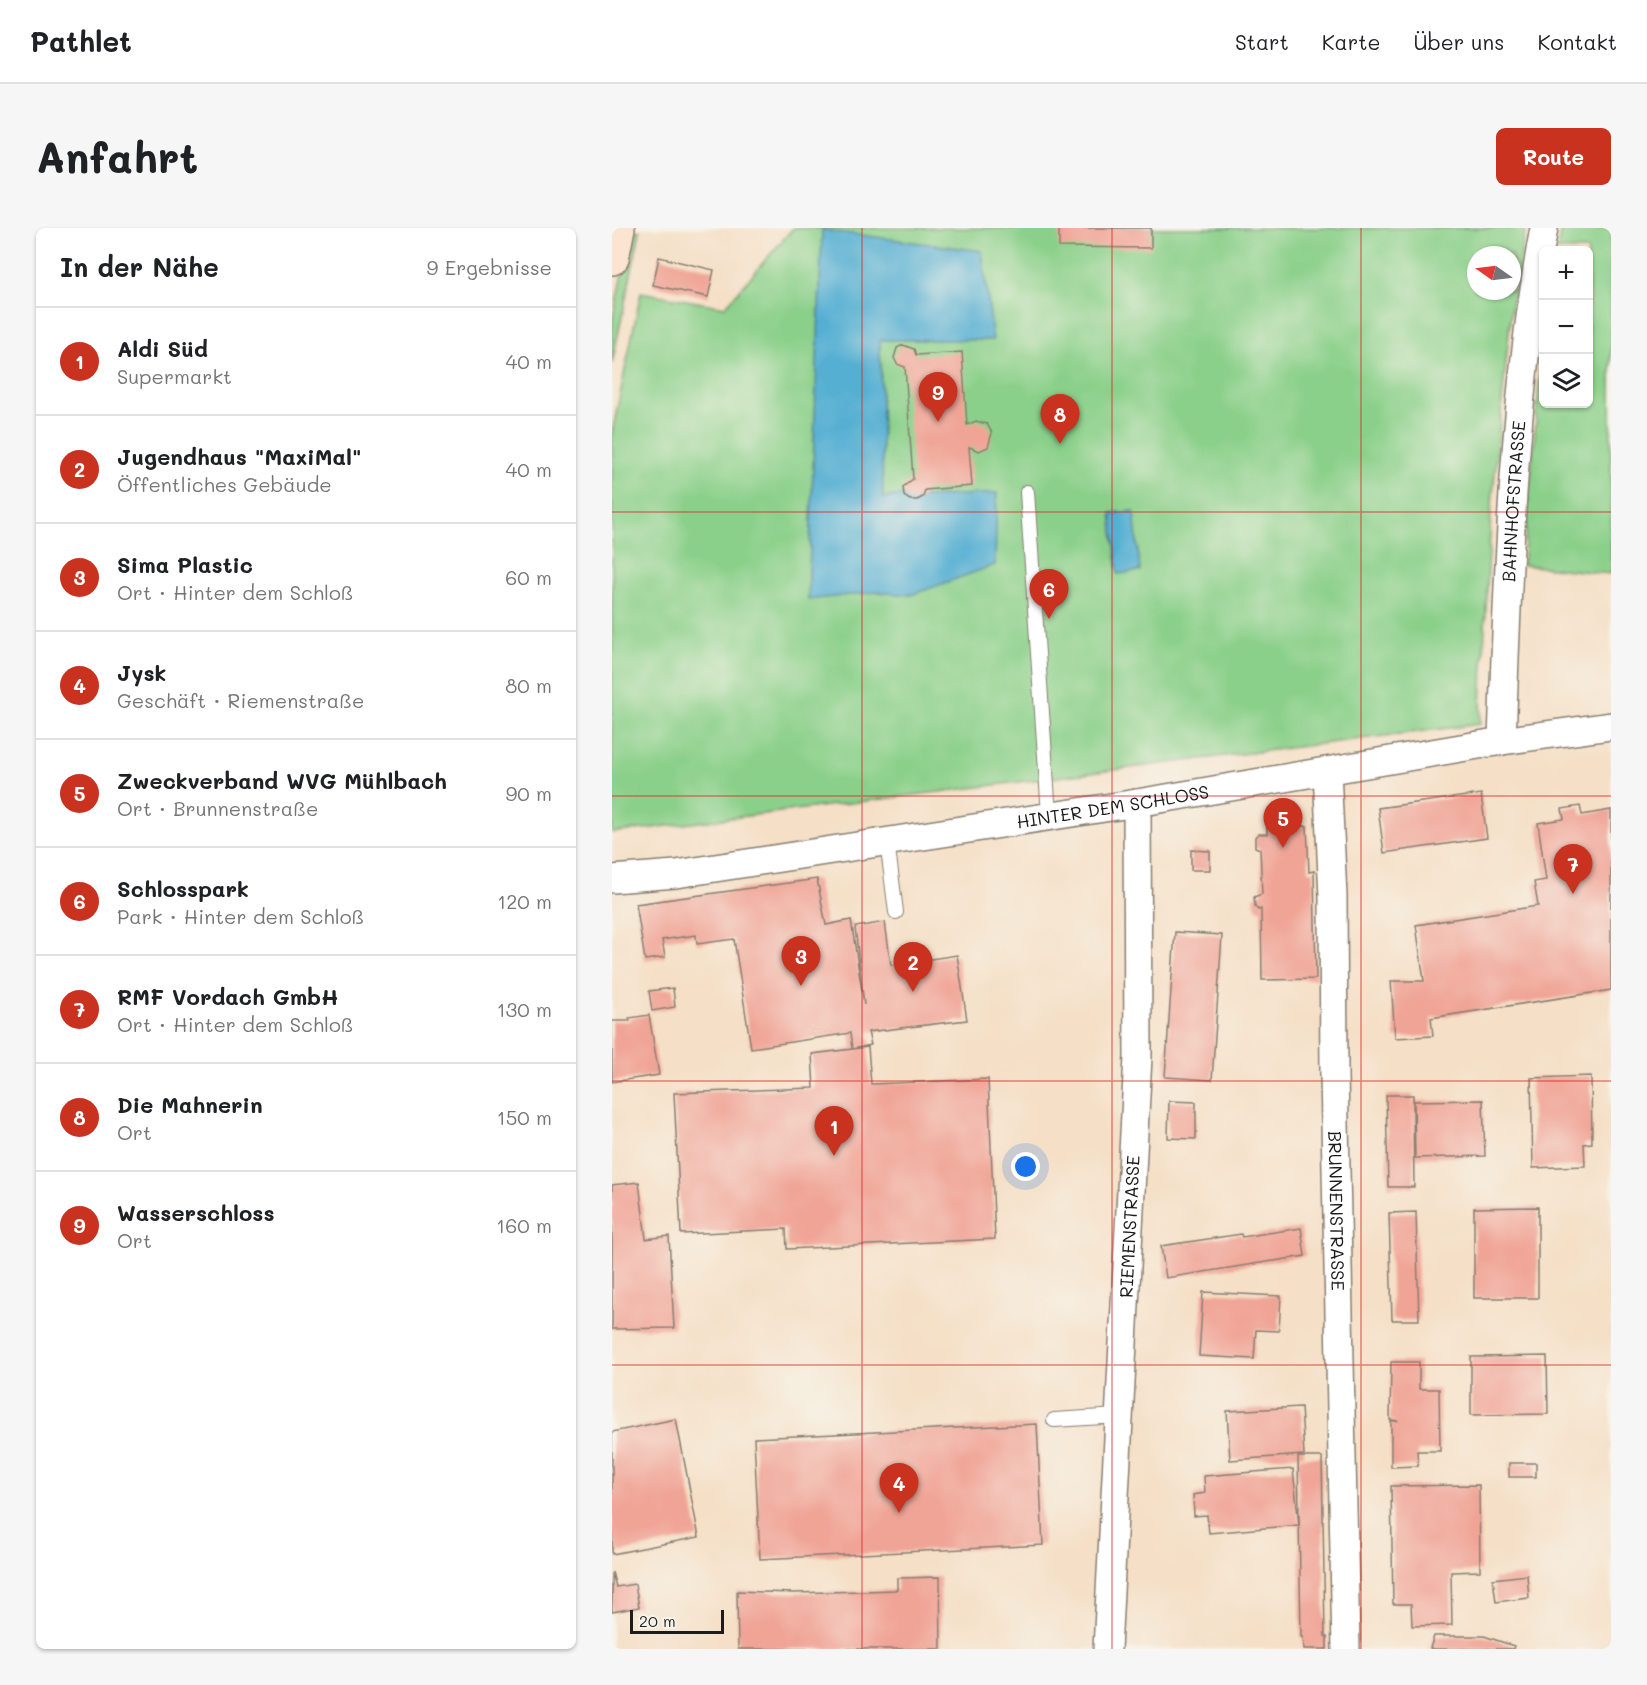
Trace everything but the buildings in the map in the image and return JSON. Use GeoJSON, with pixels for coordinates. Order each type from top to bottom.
{"type":"FeatureCollection","features":[{"type":"Feature","properties":{"kind":"street"},"geometry":{"type":"LineString","coordinates":[[612,258],[618,228]]}},
{"type":"Feature","properties":{"kind":"street","name":"BAHNHOFSTRASSE"},"geometry":{"type":"LineString","coordinates":[[1502,741],[1510,537],[1521,397],[1531,299],[1544,228]]}},
{"type":"Feature","properties":{"kind":"street","name":"HINTER DEM SCHLOSS"},"geometry":{"type":"LineString","coordinates":[[612,879],[676,874],[1137,803],[1502,741],[1611,726]]}},
{"type":"Feature","properties":{"kind":"street","name":"BRUNNENSTRASSE"},"geometry":{"type":"LineString","coordinates":[[1327,771],[1333,896],[1334,1086],[1346,1649]]}},
{"type":"Feature","properties":{"kind":"street","name":"RIEMENSTRASSE"},"geometry":{"type":"LineString","coordinates":[[1107,1649],[1138,1056],[1137,803]]}},
{"type":"Feature","properties":{"kind":"lane"},"geometry":{"type":"LineString","coordinates":[[1027,492],[1049,815]]}},
{"type":"Feature","properties":{"kind":"lane"},"geometry":{"type":"LineString","coordinates":[[887,841],[896,912]]}},
{"type":"Feature","properties":{"kind":"lane"},"geometry":{"type":"LineString","coordinates":[[1053,1420],[1119,1416]]}},
{"type":"Feature","properties":{"kind":"green space"},"geometry":{"type":"Polygon","coordinates":[[[793,228],[1526,228],[1521,254],[1521,246],[1467,246],[1467,300],[1512,300],[1491,513],[1480,724],[612,833],[612,433],[641,292],[725,307],[793,228]]]}},
{"type":"Feature","properties":{"kind":"green space"},"geometry":{"type":"Polygon","coordinates":[[[1561,228],[1611,228],[1611,574],[1523,565],[1539,386],[1539,408],[1593,408],[1593,246],[1558,246],[1561,228]]]}},
{"type":"Feature","properties":{"kind":"green space"},"geometry":{"type":"Polygon","coordinates":[[[631,230],[640,231],[612,364],[612,322],[631,230]]]}},
{"type":"Feature","properties":{"kind":"water"},"geometry":{"type":"Polygon","coordinates":[[[822,230],[982,251],[993,340],[880,340],[883,498],[899,495],[915,499],[997,493],[995,565],[911,595],[876,592],[808,600],[822,230]]]}},
{"type":"Feature","properties":{"kind":"water"},"geometry":{"type":"Polygon","coordinates":[[[1134,511],[1140,571],[1118,574],[1111,513],[1134,511]]]}},
{"type":"Feature","properties":{"kind":"place","name":"Wasserschloss"},"geometry":{"type":"Point","coordinates":[938,422]}},
{"type":"Feature","properties":{"kind":"place","name":"Die Mahnerin"},"geometry":{"type":"Point","coordinates":[1060,444]}},
{"type":"Feature","properties":{"kind":"place","name":"Schlosspark"},"geometry":{"type":"Point","coordinates":[1049,619]}},
{"type":"Feature","properties":{"kind":"place","name":"Zweckverband WVG Mühlbach"},"geometry":{"type":"Point","coordinates":[1283,848]}},
{"type":"Feature","properties":{"kind":"place","name":"RMF Vordach GmbH"},"geometry":{"type":"Point","coordinates":[1573,894]}},
{"type":"Feature","properties":{"kind":"place","name":"Sima Plastic"},"geometry":{"type":"Point","coordinates":[801,986]}},
{"type":"Feature","properties":{"kind":"place","name":"Jugendhaus \"MaxiMal\""},"geometry":{"type":"Point","coordinates":[913,992]}},
{"type":"Feature","properties":{"kind":"place","name":"Aldi Süd"},"geometry":{"type":"Point","coordinates":[834,1156]}},
{"type":"Feature","properties":{"kind":"place","name":"Jysk"},"geometry":{"type":"Point","coordinates":[899,1513]}}]}
